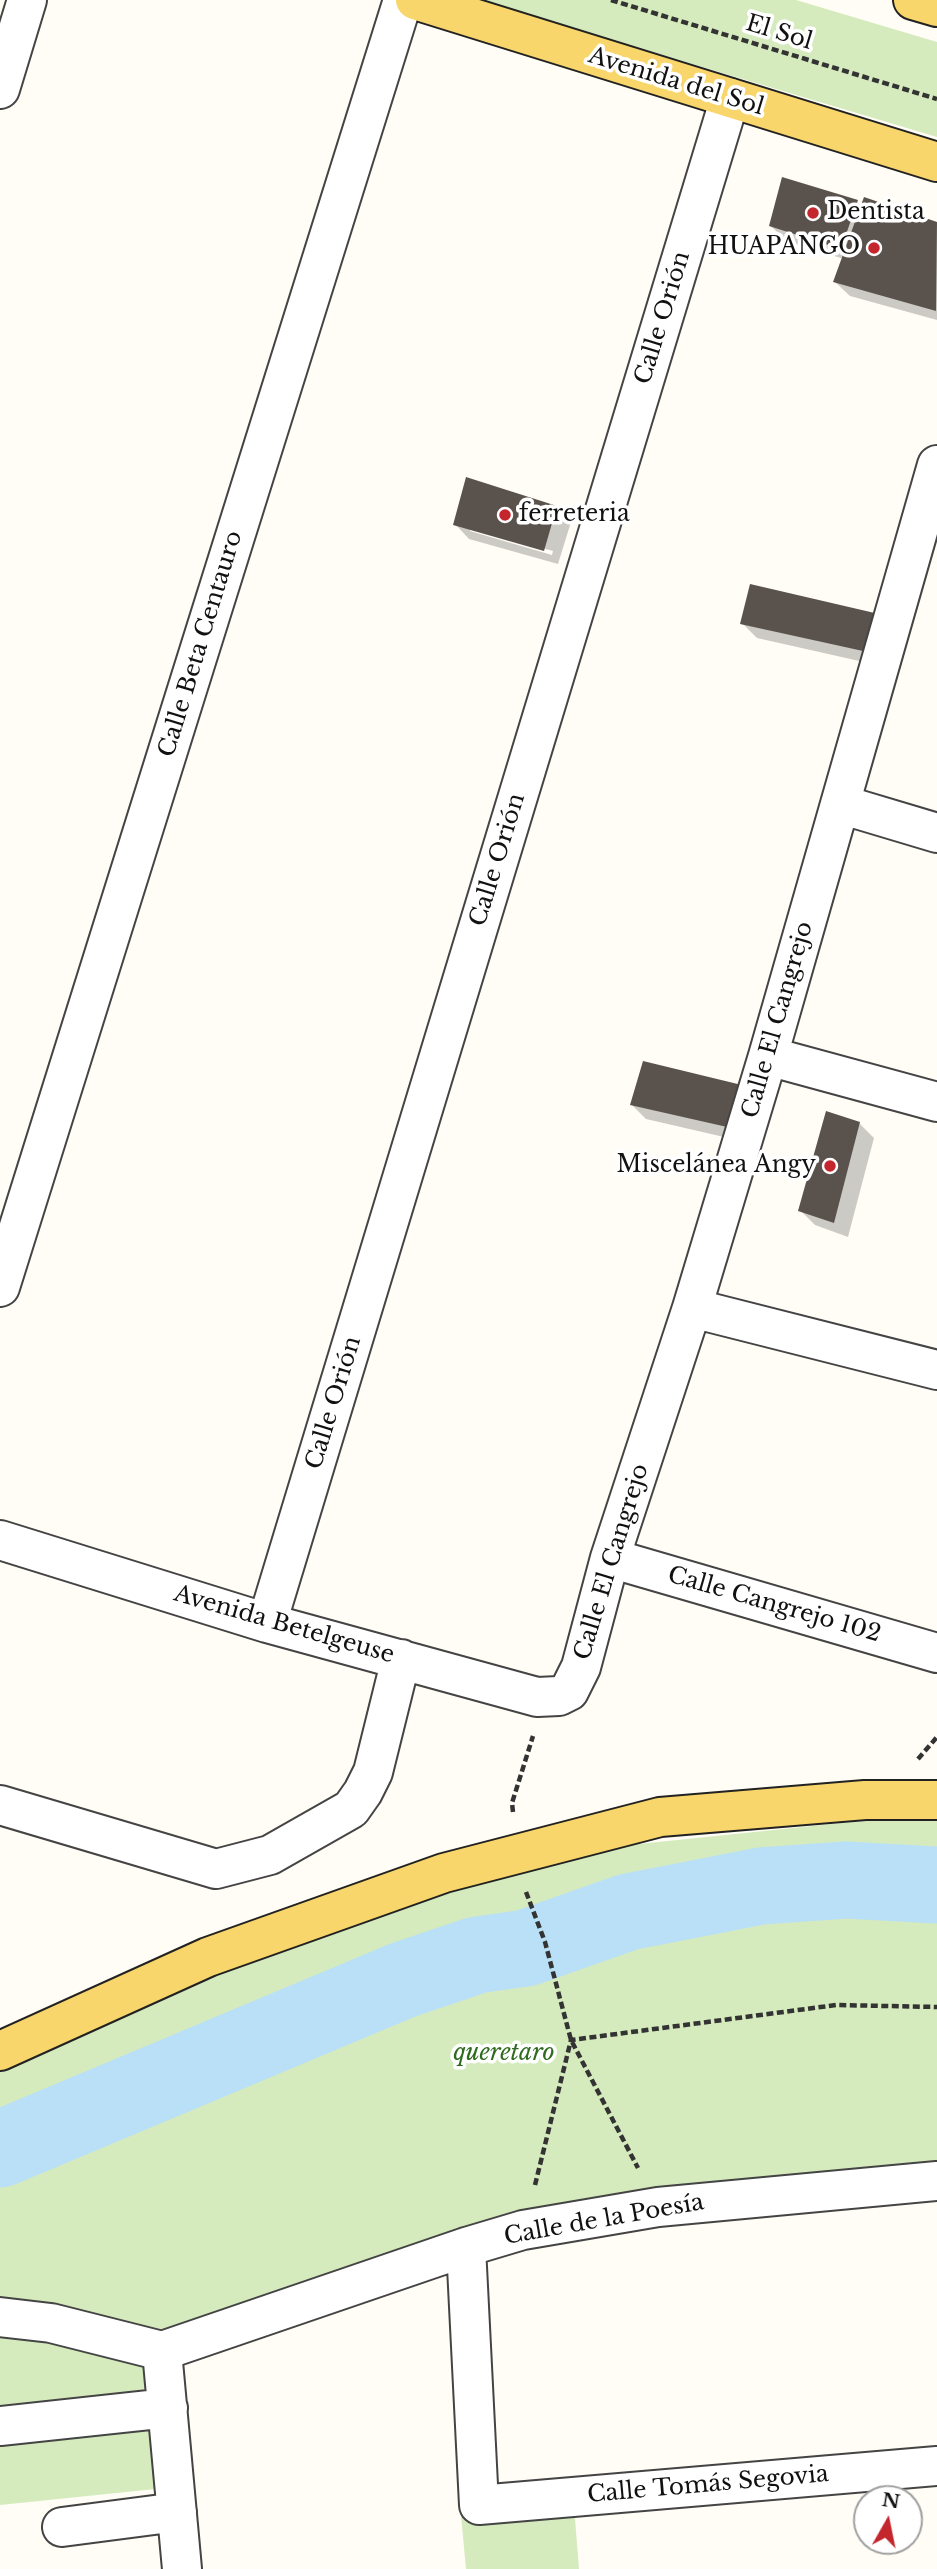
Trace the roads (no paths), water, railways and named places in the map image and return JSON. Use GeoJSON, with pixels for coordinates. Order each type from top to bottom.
{"type":"FeatureCollection","features":[{"type":"Feature","properties":{"kind":"main road","name":"Avenida del Sol"},"geometry":{"type":"LineString","coordinates":[[415,0],[937,162]]}},
{"type":"Feature","properties":{"kind":"main road"},"geometry":{"type":"LineString","coordinates":[[912,0],[937,7]]}},
{"type":"Feature","properties":{"kind":"main road"},"geometry":{"type":"LineString","coordinates":[[0,2051],[208,1957],[444,1873],[520,1873],[660,1817],[865,1800],[937,1800]]}},
{"type":"Feature","properties":{"kind":"street"},"geometry":{"type":"LineString","coordinates":[[0,89],[27,0]]}},
{"type":"Feature","properties":{"kind":"street","name":"Calle Beta Centauro"},"geometry":{"type":"LineString","coordinates":[[0,1287],[403,0]]}},
{"type":"Feature","properties":{"kind":"street","name":"Calle Orión"},"geometry":{"type":"LineString","coordinates":[[267,1623],[730,98]]}},
{"type":"Feature","properties":{"kind":"street","name":"Calle El Cangrejo"},"geometry":{"type":"LineString","coordinates":[[553,1694],[581,1667],[610,1558],[692,1308],[840,804],[925,550],[937,465]]}},
{"type":"Feature","properties":{"kind":"street"},"geometry":{"type":"LineString","coordinates":[[840,804],[937,833]]}},
{"type":"Feature","properties":{"kind":"street"},"geometry":{"type":"LineString","coordinates":[[768,1056],[937,1102]]}},
{"type":"Feature","properties":{"kind":"street"},"geometry":{"type":"LineString","coordinates":[[692,1308],[937,1370]]}},
{"type":"Feature","properties":{"kind":"street","name":"Avenida Betelgeuse"},"geometry":{"type":"LineString","coordinates":[[0,1540],[267,1623],[401,1659],[553,1694]]}},
{"type":"Feature","properties":{"kind":"street","name":"Calle Cangrejo 102"},"geometry":{"type":"LineString","coordinates":[[610,1558],[937,1653]]}},
{"type":"Feature","properties":{"kind":"street"},"geometry":{"type":"LineString","coordinates":[[0,1805],[216,1869],[270,1855],[351,1809],[363,1792],[373,1772],[401,1659]]}},
{"type":"Feature","properties":{"kind":"street","name":"Calle de la Poesía"},"geometry":{"type":"LineString","coordinates":[[162,2351],[523,2230],[658,2207],[937,2181]]}},
{"type":"Feature","properties":{"kind":"street","name":"Calle Tomás Segovia"},"geometry":{"type":"LineString","coordinates":[[467,2247],[479,2505],[937,2466]]}},
{"type":"Feature","properties":{"kind":"street"},"geometry":{"type":"LineString","coordinates":[[0,2317],[51,2323],[162,2351],[183,2569]]}},
{"type":"Feature","properties":{"kind":"street"},"geometry":{"type":"LineString","coordinates":[[0,2426],[168,2408]]}},
{"type":"Feature","properties":{"kind":"street"},"geometry":{"type":"LineString","coordinates":[[62,2527],[177,2512]]}},
{"type":"Feature","properties":{"kind":"waterway"},"geometry":{"type":"LineString","coordinates":[[0,2149],[403,1980],[477,1955],[526,1948],[628,1912],[761,1886],[846,1880],[937,1885]]}},
{"type":"Feature","properties":{"kind":"place","name":"Dentista"},"geometry":{"type":"Point","coordinates":[813,213]}},
{"type":"Feature","properties":{"kind":"place","name":"HUAPANGO"},"geometry":{"type":"Point","coordinates":[874,248]}},
{"type":"Feature","properties":{"kind":"place","name":"ferreteria"},"geometry":{"type":"Point","coordinates":[505,515]}},
{"type":"Feature","properties":{"kind":"place","name":"Miscelánea Angy"},"geometry":{"type":"Point","coordinates":[830,1166]}},
{"type":"Feature","properties":{"kind":"park label","name":"queretaro"},"geometry":{"type":"Point","coordinates":[504,2054]}}]}
